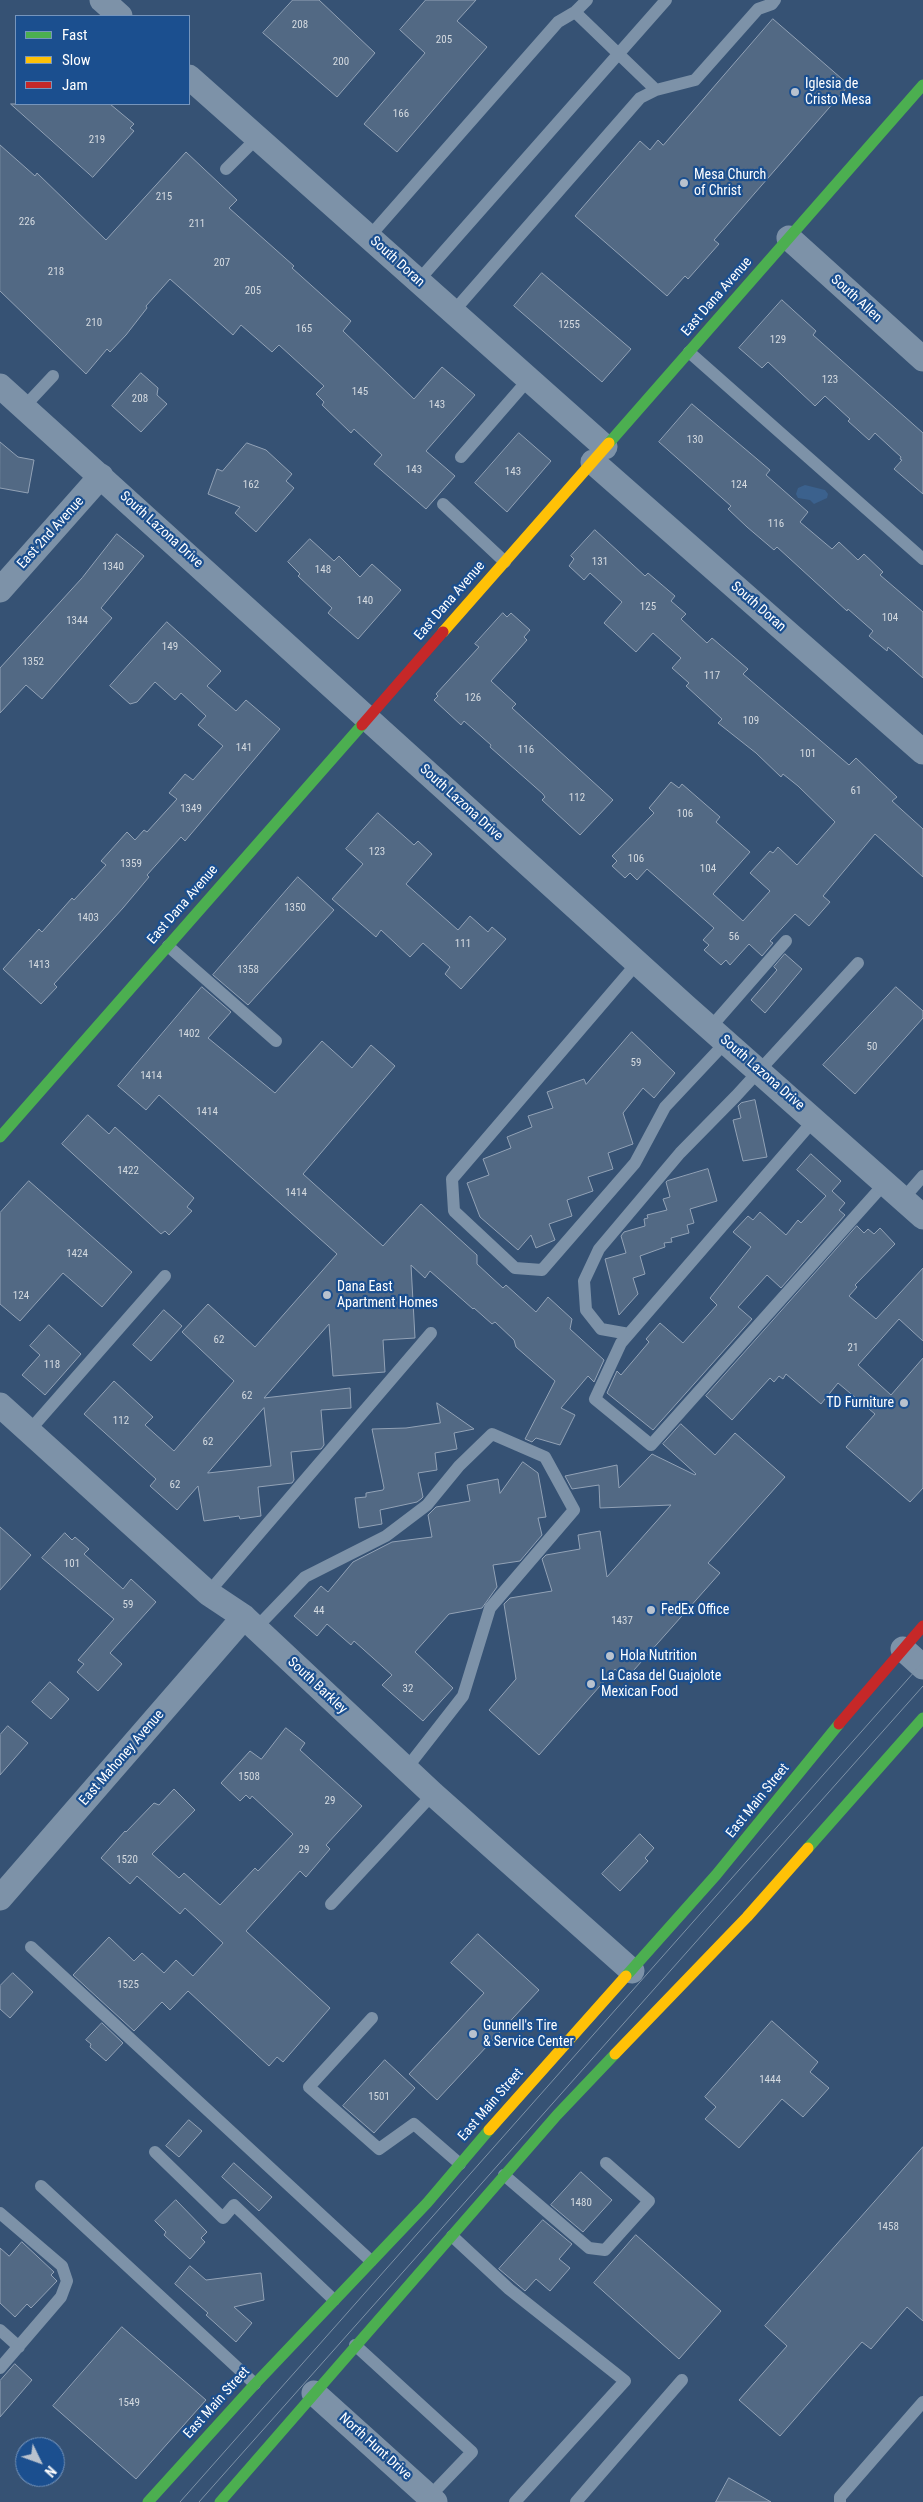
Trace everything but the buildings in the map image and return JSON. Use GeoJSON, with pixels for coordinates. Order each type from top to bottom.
{"type":"FeatureCollection","features":[{"type":"Feature","properties":{"kind":"main road","name":"East Dana Avenue"},"geometry":{"type":"LineString","coordinates":[[0,1137],[923,85]]}},
{"type":"Feature","properties":{"kind":"main road","name":"East Main Street"},"geometry":{"type":"LineString","coordinates":[[148,2502],[254,2384],[427,2203],[745,1840],[848,1712],[923,1626]]}},
{"type":"Feature","properties":{"kind":"main road"},"geometry":{"type":"LineString","coordinates":[[220,2502],[504,2175],[609,2060],[753,1911],[923,1718]]}},
{"type":"Feature","properties":{"kind":"street"},"geometry":{"type":"LineString","coordinates":[[102,0],[119,15]]}},
{"type":"Feature","properties":{"kind":"street","name":"South Doran"},"geometry":{"type":"LineString","coordinates":[[190,78],[528,380],[599,455],[923,752]]}},
{"type":"Feature","properties":{"kind":"street","name":"South Allen"},"geometry":{"type":"LineString","coordinates":[[789,238],[923,359]]}},
{"type":"Feature","properties":{"kind":"street","name":"South Lazona Drive"},"geometry":{"type":"LineString","coordinates":[[0,386],[102,476],[367,719],[923,1217]]}},
{"type":"Feature","properties":{"kind":"street","name":"East 2nd Avenue"},"geometry":{"type":"LineString","coordinates":[[0,590],[102,476]]}},
{"type":"Feature","properties":{"kind":"street","name":"South Barkley"},"geometry":{"type":"LineString","coordinates":[[0,1405],[208,1593],[250,1623],[406,1769],[632,1971]]}},
{"type":"Feature","properties":{"kind":"street","name":"East Mahoney Avenue"},"geometry":{"type":"LineString","coordinates":[[0,1898],[250,1623]]}},
{"type":"Feature","properties":{"kind":"street"},"geometry":{"type":"LineString","coordinates":[[903,1649],[923,1668]]}},
{"type":"Feature","properties":{"kind":"street","name":"North Hunt Drive"},"geometry":{"type":"LineString","coordinates":[[314,2393],[432,2500]]}},
{"type":"Feature","properties":{"kind":"lane"},"geometry":{"type":"LineString","coordinates":[[369,237],[558,22],[575,12],[587,0]]}},
{"type":"Feature","properties":{"kind":"lane"},"geometry":{"type":"LineString","coordinates":[[418,281],[666,0]]}},
{"type":"Feature","properties":{"kind":"lane"},"geometry":{"type":"LineString","coordinates":[[453,312],[640,98],[656,90],[695,80],[754,4],[772,4],[775,0]]}},
{"type":"Feature","properties":{"kind":"lane"},"geometry":{"type":"LineString","coordinates":[[575,12],[656,90]]}},
{"type":"Feature","properties":{"kind":"lane"},"geometry":{"type":"LineString","coordinates":[[226,169],[257,138]]}},
{"type":"Feature","properties":{"kind":"lane"},"geometry":{"type":"LineString","coordinates":[[689,352],[923,558]]}},
{"type":"Feature","properties":{"kind":"lane"},"geometry":{"type":"LineString","coordinates":[[24,407],[53,376]]}},
{"type":"Feature","properties":{"kind":"lane"},"geometry":{"type":"LineString","coordinates":[[461,457],[528,380]]}},
{"type":"Feature","properties":{"kind":"lane"},"geometry":{"type":"LineString","coordinates":[[443,504],[505,562]]}},
{"type":"Feature","properties":{"kind":"lane"},"geometry":{"type":"LineString","coordinates":[[638,962],[452,1179],[454,1211],[515,1268],[542,1270],[635,1163],[665,1107],[786,941]]}},
{"type":"Feature","properties":{"kind":"lane"},"geometry":{"type":"LineString","coordinates":[[168,946],[276,1041]]}},
{"type":"Feature","properties":{"kind":"lane"},"geometry":{"type":"LineString","coordinates":[[629,1334],[601,1329],[586,1310],[584,1281],[599,1249],[680,1153],[759,1071],[858,963]]}},
{"type":"Feature","properties":{"kind":"lane"},"geometry":{"type":"LineString","coordinates":[[814,1120],[621,1343],[595,1399],[651,1445],[894,1191],[923,1176]]}},
{"type":"Feature","properties":{"kind":"lane"},"geometry":{"type":"LineString","coordinates":[[29,1431],[165,1276]]}},
{"type":"Feature","properties":{"kind":"lane"},"geometry":{"type":"LineString","coordinates":[[208,1593],[431,1333]]}},
{"type":"Feature","properties":{"kind":"lane"},"geometry":{"type":"LineString","coordinates":[[250,1623],[306,1577],[386,1536],[427,1505],[459,1466],[492,1434],[545,1457],[574,1510],[490,1608],[463,1696],[406,1769]]}},
{"type":"Feature","properties":{"kind":"lane"},"geometry":{"type":"LineString","coordinates":[[331,1904],[434,1794]]}},
{"type":"Feature","properties":{"kind":"lane"},"geometry":{"type":"LineString","coordinates":[[31,1947],[371,2261]]}},
{"type":"Feature","properties":{"kind":"lane"},"geometry":{"type":"LineString","coordinates":[[372,2018],[309,2087],[379,2148],[414,2124],[460,2164]]}},
{"type":"Feature","properties":{"kind":"lane"},"geometry":{"type":"LineString","coordinates":[[155,2152],[223,2218],[234,2205],[334,2300]]}},
{"type":"Feature","properties":{"kind":"lane"},"geometry":{"type":"LineString","coordinates":[[504,2175],[589,2248],[605,2250],[649,2201],[606,2163]]}},
{"type":"Feature","properties":{"kind":"lane"},"geometry":{"type":"LineString","coordinates":[[41,2186],[254,2384]]}},
{"type":"Feature","properties":{"kind":"lane"},"geometry":{"type":"LineString","coordinates":[[0,2213],[62,2266],[66,2281],[61,2297],[0,2368]]}},
{"type":"Feature","properties":{"kind":"lane"},"geometry":{"type":"LineString","coordinates":[[452,2236],[509,2289],[625,2381],[515,2502]]}},
{"type":"Feature","properties":{"kind":"lane"},"geometry":{"type":"LineString","coordinates":[[0,2330],[19,2347]]}},
{"type":"Feature","properties":{"kind":"lane"},"geometry":{"type":"LineString","coordinates":[[355,2345],[472,2452],[432,2500]]}},
{"type":"Feature","properties":{"kind":"lane"},"geometry":{"type":"LineString","coordinates":[[576,2502],[682,2380]]}},
{"type":"Feature","properties":{"kind":"lane"},"geometry":{"type":"LineString","coordinates":[[840,2502],[840,2497],[923,2402]]}},
{"type":"Feature","properties":{"kind":"water"},"geometry":{"type":"Polygon","coordinates":[[[805,485],[825,490],[828,494],[827,498],[814,504],[810,500],[798,498],[796,494],[798,488],[805,485]]]}},
{"type":"Feature","properties":{"kind":"tram line"},"geometry":{"type":"LineString","coordinates":[[180,2502],[923,1662]]}},
{"type":"Feature","properties":{"kind":"tram line"},"geometry":{"type":"LineString","coordinates":[[199,2502],[923,1686]]}},
{"type":"Feature","properties":{"kind":"traffic: fast"},"geometry":{"type":"LineString","coordinates":[[609,443],[923,85]]}},
{"type":"Feature","properties":{"kind":"traffic: fast"},"geometry":{"type":"LineString","coordinates":[[0,1137],[362,725]]}},
{"type":"Feature","properties":{"kind":"traffic: fast"},"geometry":{"type":"LineString","coordinates":[[808,1848],[923,1718]]}},
{"type":"Feature","properties":{"kind":"traffic: fast"},"geometry":{"type":"LineString","coordinates":[[626,1976],[716,1875],[839,1724]]}},
{"type":"Feature","properties":{"kind":"traffic: fast"},"geometry":{"type":"LineString","coordinates":[[220,2502],[557,2115],[615,2054]]}},
{"type":"Feature","properties":{"kind":"traffic: fast"},"geometry":{"type":"LineString","coordinates":[[148,2502],[255,2384],[427,2203],[489,2130]]}},
{"type":"Feature","properties":{"kind":"traffic: slow"},"geometry":{"type":"LineString","coordinates":[[443,632],[609,443]]}},
{"type":"Feature","properties":{"kind":"traffic: slow"},"geometry":{"type":"LineString","coordinates":[[615,2054],[747,1917],[808,1848]]}},
{"type":"Feature","properties":{"kind":"traffic: slow"},"geometry":{"type":"LineString","coordinates":[[489,2130],[626,1976]]}},
{"type":"Feature","properties":{"kind":"traffic: jam"},"geometry":{"type":"LineString","coordinates":[[362,725],[443,632]]}},
{"type":"Feature","properties":{"kind":"traffic: jam"},"geometry":{"type":"LineString","coordinates":[[839,1724],[923,1626]]}},
{"type":"Feature","properties":{"kind":"place","name":"Iglesia de Cristo Mesa"},"geometry":{"type":"Point","coordinates":[795,92]}},
{"type":"Feature","properties":{"kind":"place","name":"Mesa Church of Christ"},"geometry":{"type":"Point","coordinates":[684,183]}},
{"type":"Feature","properties":{"kind":"place","name":"Dana East Apartment Homes"},"geometry":{"type":"Point","coordinates":[327,1295]}},
{"type":"Feature","properties":{"kind":"place","name":"TD Furniture"},"geometry":{"type":"Point","coordinates":[904,1403]}},
{"type":"Feature","properties":{"kind":"place","name":"FedEx Office"},"geometry":{"type":"Point","coordinates":[651,1610]}},
{"type":"Feature","properties":{"kind":"place","name":"Hola Nutrition"},"geometry":{"type":"Point","coordinates":[610,1656]}},
{"type":"Feature","properties":{"kind":"place","name":"La Casa del Guajolote Mexican Food"},"geometry":{"type":"Point","coordinates":[591,1684]}},
{"type":"Feature","properties":{"kind":"place","name":"Gunnell's Tire & Service Center"},"geometry":{"type":"Point","coordinates":[473,2034]}}]}
